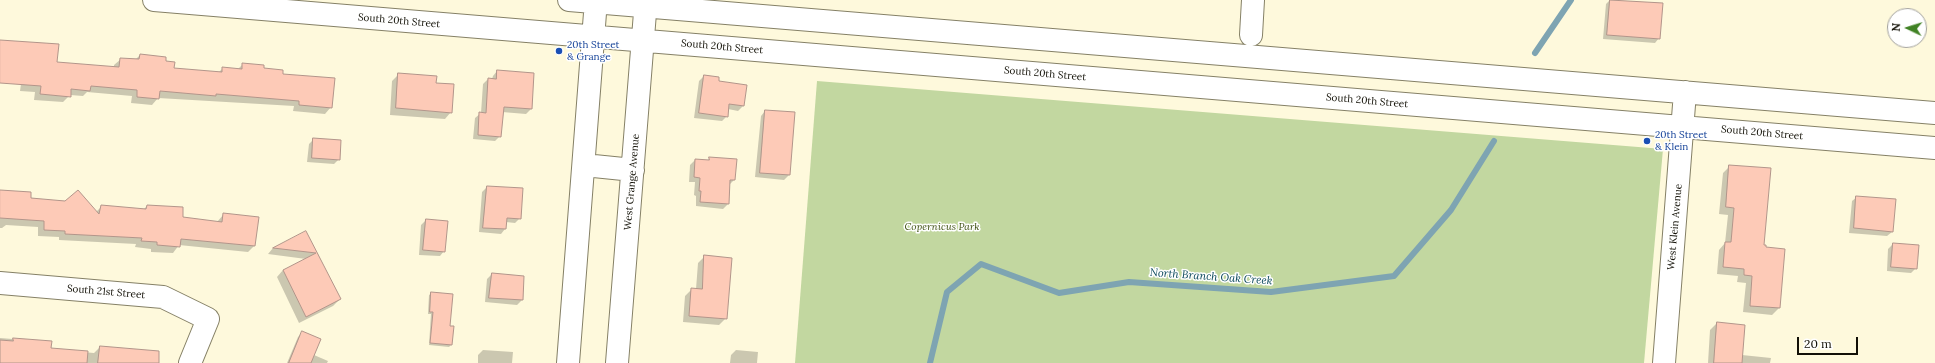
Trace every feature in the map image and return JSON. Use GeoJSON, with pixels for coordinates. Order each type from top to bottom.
{"type":"FeatureCollection","features":[{"type":"Feature","properties":{"kind":"street","name":"South 20th Street"},"geometry":{"type":"LineString","coordinates":[[154,0],[1935,148]]}},
{"type":"Feature","properties":{"kind":"street"},"geometry":{"type":"LineString","coordinates":[[569,0],[646,3],[1935,113]]}},
{"type":"Feature","properties":{"kind":"street"},"geometry":{"type":"LineString","coordinates":[[1251,35],[1253,0]]}},
{"type":"Feature","properties":{"kind":"street"},"geometry":{"type":"LineString","coordinates":[[568,363],[596,1]]}},
{"type":"Feature","properties":{"kind":"street","name":"West Grange Avenue"},"geometry":{"type":"LineString","coordinates":[[617,363],[646,3]]}},
{"type":"Feature","properties":{"kind":"street","name":"West Klein Avenue"},"geometry":{"type":"LineString","coordinates":[[1664,363],[1685,92]]}},
{"type":"Feature","properties":{"kind":"street"},"geometry":{"type":"LineString","coordinates":[[584,165],[633,170]]}},
{"type":"Feature","properties":{"kind":"street","name":"South 21st Street"},"geometry":{"type":"LineString","coordinates":[[0,283],[163,297],[208,319],[190,363]]}},
{"type":"Feature","properties":{"kind":"green space","name":"Copernicus Park"},"geometry":{"type":"Polygon","coordinates":[[[817,81],[1663,149],[1644,363],[795,363],[817,81]]]}},
{"type":"Feature","properties":{"kind":"building"},"geometry":{"type":"Polygon","coordinates":[[[1610,0],[1663,3],[1660,39],[1607,35],[1610,0]]]}},
{"type":"Feature","properties":{"kind":"building"},"geometry":{"type":"Polygon","coordinates":[[[0,40],[59,44],[57,62],[119,67],[120,58],[139,59],[140,54],[166,57],[166,61],[175,62],[174,68],[222,72],[222,67],[242,69],[242,63],[264,65],[264,68],[283,70],[283,74],[335,78],[332,108],[299,105],[299,101],[216,94],[216,96],[160,91],[159,99],[137,97],[137,90],[91,86],[90,91],[71,89],[71,97],[40,94],[41,86],[0,83],[0,40]]]}},
{"type":"Feature","properties":{"kind":"building"},"geometry":{"type":"Polygon","coordinates":[[[497,70],[534,73],[532,109],[504,107],[501,137],[478,135],[479,112],[486,113],[488,78],[496,79],[497,70]]]}},
{"type":"Feature","properties":{"kind":"building"},"geometry":{"type":"Polygon","coordinates":[[[398,73],[437,76],[436,83],[454,84],[452,113],[396,108],[398,73]]]}},
{"type":"Feature","properties":{"kind":"building"},"geometry":{"type":"Polygon","coordinates":[[[704,75],[719,77],[719,81],[747,85],[744,106],[729,104],[728,117],[699,113],[704,75]]]}},
{"type":"Feature","properties":{"kind":"building"},"geometry":{"type":"Polygon","coordinates":[[[765,110],[795,112],[790,175],[760,173],[765,110]]]}},
{"type":"Feature","properties":{"kind":"building"},"geometry":{"type":"Polygon","coordinates":[[[313,138],[341,140],[340,160],[312,158],[313,138]]]}},
{"type":"Feature","properties":{"kind":"building"},"geometry":{"type":"Polygon","coordinates":[[[709,157],[737,159],[735,180],[730,180],[729,204],[700,202],[700,178],[694,177],[695,159],[709,160],[709,157]]]}},
{"type":"Feature","properties":{"kind":"building"},"geometry":{"type":"Polygon","coordinates":[[[1729,165],[1771,168],[1764,245],[1766,245],[1766,247],[1785,249],[1780,308],[1750,306],[1752,276],[1744,275],[1744,269],[1723,267],[1725,242],[1731,242],[1734,208],[1726,207],[1729,165]]]}},
{"type":"Feature","properties":{"kind":"building"},"geometry":{"type":"Polygon","coordinates":[[[487,186],[523,188],[521,219],[507,218],[506,229],[483,228],[487,186]]]}},
{"type":"Feature","properties":{"kind":"building"},"geometry":{"type":"Polygon","coordinates":[[[0,190],[31,192],[31,198],[65,201],[78,190],[99,214],[101,205],[146,209],[147,205],[183,207],[183,217],[222,222],[223,213],[259,217],[255,246],[181,239],[180,247],[157,245],[157,242],[141,241],[142,238],[65,234],[65,231],[44,230],[44,221],[0,218],[0,190]]]}},
{"type":"Feature","properties":{"kind":"building"},"geometry":{"type":"Polygon","coordinates":[[[1856,196],[1896,199],[1893,232],[1854,228],[1856,196]]]}},
{"type":"Feature","properties":{"kind":"building"},"geometry":{"type":"Polygon","coordinates":[[[426,219],[448,221],[445,252],[423,250],[426,219]]]}},
{"type":"Feature","properties":{"kind":"building"},"geometry":{"type":"Polygon","coordinates":[[[306,231],[341,299],[306,317],[283,270],[316,253],[273,248],[306,231]]]}},
{"type":"Feature","properties":{"kind":"building"},"geometry":{"type":"Polygon","coordinates":[[[1893,243],[1919,245],[1917,269],[1891,267],[1893,243]]]}},
{"type":"Feature","properties":{"kind":"building"},"geometry":{"type":"Polygon","coordinates":[[[704,255],[732,258],[727,319],[689,316],[691,288],[702,289],[704,255]]]}},
{"type":"Feature","properties":{"kind":"building"},"geometry":{"type":"Polygon","coordinates":[[[492,273],[524,276],[523,300],[489,298],[492,273]]]}},
{"type":"Feature","properties":{"kind":"building"},"geometry":{"type":"Polygon","coordinates":[[[431,292],[453,294],[450,326],[454,326],[452,345],[430,343],[433,312],[430,312],[431,292]]]}},
{"type":"Feature","properties":{"kind":"building"},"geometry":{"type":"Polygon","coordinates":[[[1717,322],[1745,325],[1742,363],[1714,363],[1717,322]]]}},
{"type":"Feature","properties":{"kind":"building"},"geometry":{"type":"Polygon","coordinates":[[[302,331],[321,339],[311,363],[289,363],[302,331]]]}},
{"type":"Feature","properties":{"kind":"building"},"geometry":{"type":"Polygon","coordinates":[[[13,338],[52,341],[51,348],[88,351],[87,363],[0,363],[0,340],[13,341],[13,338]]]}},
{"type":"Feature","properties":{"kind":"building"},"geometry":{"type":"Polygon","coordinates":[[[100,346],[159,351],[159,363],[98,363],[100,346]]]}},
{"type":"Feature","properties":{"kind":"waterway","name":"North Branch Oak Creek"},"geometry":{"type":"LineString","coordinates":[[1535,53],[1571,0]]}},
{"type":"Feature","properties":{"kind":"waterway","name":"North Branch Oak Creek"},"geometry":{"type":"LineString","coordinates":[[930,363],[947,292],[981,264],[1059,293],[1129,282],[1271,292],[1394,276],[1451,210],[1494,141]]}},
{"type":"Feature","properties":{"kind":"place","name":"20th Street & Grange"},"geometry":{"type":"Point","coordinates":[559,51]}},
{"type":"Feature","properties":{"kind":"place","name":"20th Street & Klein"},"geometry":{"type":"Point","coordinates":[1647,141]}}]}
